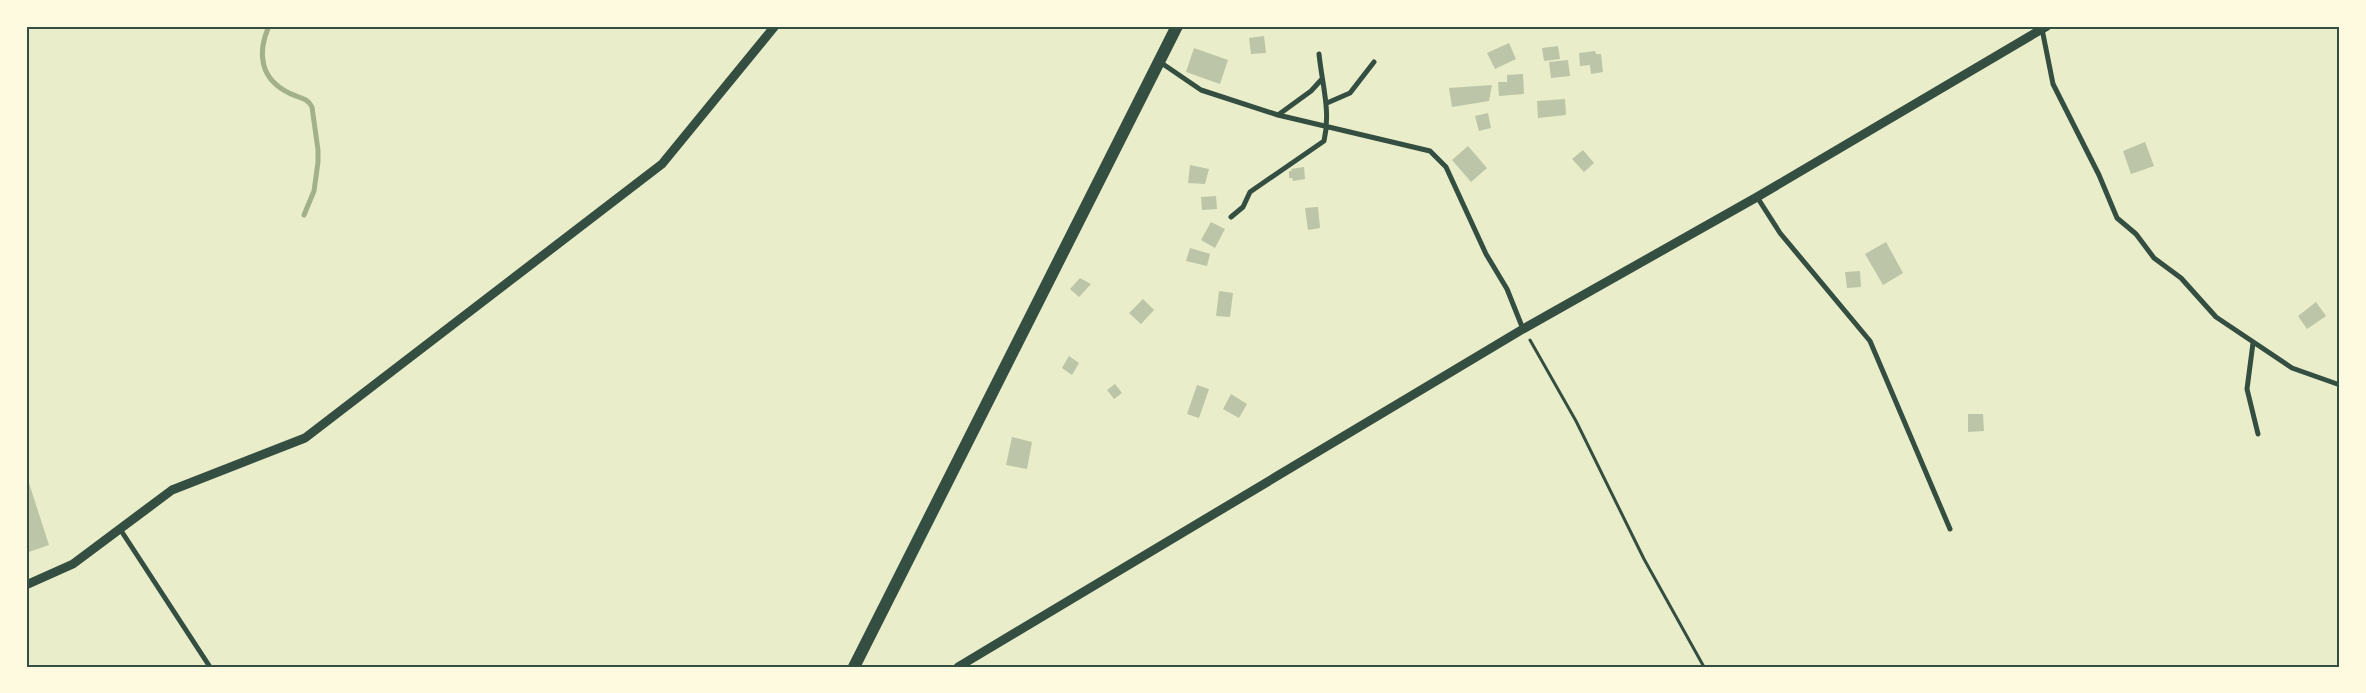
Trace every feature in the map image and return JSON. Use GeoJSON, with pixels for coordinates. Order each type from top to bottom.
{"type":"FeatureCollection","features":[{"type":"Feature","properties":{"kind":"highway"},"geometry":{"type":"LineString","coordinates":[[854,667],[1177,26]]}},
{"type":"Feature","properties":{"kind":"street"},"geometry":{"type":"LineString","coordinates":[[26,585],[73,564],[172,490],[305,438],[662,164],[775,26]]}},
{"type":"Feature","properties":{"kind":"street"},"geometry":{"type":"LineString","coordinates":[[958,667],[1523,329],[1757,197],[2044,28],[2053,84],[2100,174],[2117,218],[2136,234],[2154,258],[2181,278],[2216,317],[2292,368],[2340,385]]}},
{"type":"Feature","properties":{"kind":"street"},"geometry":{"type":"LineString","coordinates":[[1231,217],[1243,207],[1250,192],[1324,141],[1328,126],[1327,103],[1319,54]]}},
{"type":"Feature","properties":{"kind":"street"},"geometry":{"type":"LineString","coordinates":[[1159,61],[1201,90],[1278,116],[1430,151],[1446,167],[1486,254],[1507,289],[1523,329]]}},
{"type":"Feature","properties":{"kind":"street"},"geometry":{"type":"LineString","coordinates":[[1327,103],[1350,94],[1374,62]]}},
{"type":"Feature","properties":{"kind":"street"},"geometry":{"type":"LineString","coordinates":[[1278,116],[1311,91],[1322,79]]}},
{"type":"Feature","properties":{"kind":"street"},"geometry":{"type":"LineString","coordinates":[[1757,197],[1780,233],[1870,341],[1950,529]]}},
{"type":"Feature","properties":{"kind":"street"},"geometry":{"type":"LineString","coordinates":[[2253,343],[2247,389],[2258,434]]}},
{"type":"Feature","properties":{"kind":"street"},"geometry":{"type":"LineString","coordinates":[[120,528],[210,667]]}},
{"type":"Feature","properties":{"kind":"path"},"geometry":{"type":"LineString","coordinates":[[1523,329],[1576,421],[1644,559],[1704,667]]}},
{"type":"Feature","properties":{"kind":"building"},"geometry":{"type":"Polygon","coordinates":[[[1264,36],[1266,53],[1251,54],[1249,38],[1264,36]]]}},
{"type":"Feature","properties":{"kind":"building"},"geometry":{"type":"Polygon","coordinates":[[[1509,43],[1516,59],[1495,69],[1487,53],[1509,43]]]}},
{"type":"Feature","properties":{"kind":"building"},"geometry":{"type":"Polygon","coordinates":[[[1558,46],[1560,59],[1544,61],[1542,48],[1558,46]]]}},
{"type":"Feature","properties":{"kind":"building"},"geometry":{"type":"Polygon","coordinates":[[[1194,48],[1228,60],[1220,84],[1186,72],[1194,48]]]}},
{"type":"Feature","properties":{"kind":"building"},"geometry":{"type":"Polygon","coordinates":[[[1595,51],[1596,54],[1601,54],[1603,72],[1591,74],[1590,65],[1580,66],[1579,53],[1595,51]]]}},
{"type":"Feature","properties":{"kind":"building"},"geometry":{"type":"Polygon","coordinates":[[[1568,60],[1570,76],[1551,78],[1549,62],[1568,60]]]}},
{"type":"Feature","properties":{"kind":"building"},"geometry":{"type":"Polygon","coordinates":[[[1523,74],[1524,94],[1499,96],[1498,82],[1507,82],[1507,75],[1523,74]]]}},
{"type":"Feature","properties":{"kind":"building"},"geometry":{"type":"Polygon","coordinates":[[[1492,85],[1489,101],[1452,107],[1449,88],[1492,85]]]}},
{"type":"Feature","properties":{"kind":"building"},"geometry":{"type":"Polygon","coordinates":[[[1565,99],[1566,115],[1538,118],[1537,101],[1565,99]]]}},
{"type":"Feature","properties":{"kind":"building"},"geometry":{"type":"Polygon","coordinates":[[[1488,113],[1491,128],[1479,131],[1475,116],[1488,113]]]}},
{"type":"Feature","properties":{"kind":"building"},"geometry":{"type":"Polygon","coordinates":[[[2145,142],[2154,166],[2131,174],[2123,151],[2145,142]]]}},
{"type":"Feature","properties":{"kind":"building"},"geometry":{"type":"Polygon","coordinates":[[[1468,146],[1487,168],[1471,182],[1452,160],[1468,146]]]}},
{"type":"Feature","properties":{"kind":"building"},"geometry":{"type":"Polygon","coordinates":[[[1583,150],[1594,163],[1584,172],[1572,159],[1583,150]]]}},
{"type":"Feature","properties":{"kind":"building"},"geometry":{"type":"Polygon","coordinates":[[[1190,165],[1209,169],[1205,184],[1188,183],[1190,165]]]}},
{"type":"Feature","properties":{"kind":"building"},"geometry":{"type":"Polygon","coordinates":[[[1304,167],[1305,179],[1293,181],[1292,178],[1289,178],[1289,171],[1292,171],[1291,169],[1304,167]]]}},
{"type":"Feature","properties":{"kind":"building"},"geometry":{"type":"Polygon","coordinates":[[[1216,196],[1217,209],[1202,210],[1201,197],[1216,196]]]}},
{"type":"Feature","properties":{"kind":"building"},"geometry":{"type":"Polygon","coordinates":[[[1318,207],[1320,228],[1308,230],[1305,208],[1318,207]]]}},
{"type":"Feature","properties":{"kind":"building"},"geometry":{"type":"Polygon","coordinates":[[[1211,222],[1225,229],[1215,248],[1201,240],[1211,222]]]}},
{"type":"Feature","properties":{"kind":"building"},"geometry":{"type":"Polygon","coordinates":[[[1886,242],[1903,273],[1883,285],[1865,254],[1886,242]]]}},
{"type":"Feature","properties":{"kind":"building"},"geometry":{"type":"Polygon","coordinates":[[[1190,248],[1210,254],[1207,266],[1186,261],[1190,248]]]}},
{"type":"Feature","properties":{"kind":"building"},"geometry":{"type":"Polygon","coordinates":[[[1860,271],[1861,287],[1847,288],[1845,272],[1860,271]]]}},
{"type":"Feature","properties":{"kind":"building"},"geometry":{"type":"Polygon","coordinates":[[[1080,278],[1091,284],[1079,297],[1070,289],[1080,278]]]}},
{"type":"Feature","properties":{"kind":"building"},"geometry":{"type":"Polygon","coordinates":[[[1219,291],[1233,293],[1230,317],[1216,316],[1219,291]]]}},
{"type":"Feature","properties":{"kind":"building"},"geometry":{"type":"Polygon","coordinates":[[[1143,299],[1154,310],[1141,324],[1129,313],[1143,299]]]}},
{"type":"Feature","properties":{"kind":"building"},"geometry":{"type":"Polygon","coordinates":[[[2316,302],[2326,316],[2307,329],[2298,316],[2316,302]]]}},
{"type":"Feature","properties":{"kind":"building"},"geometry":{"type":"Polygon","coordinates":[[[1069,356],[1079,363],[1072,375],[1062,368],[1069,356]]]}},
{"type":"Feature","properties":{"kind":"building"},"geometry":{"type":"Polygon","coordinates":[[[1115,384],[1122,393],[1114,399],[1107,390],[1115,384]]]}},
{"type":"Feature","properties":{"kind":"building"},"geometry":{"type":"Polygon","coordinates":[[[1197,385],[1209,389],[1199,418],[1187,414],[1197,385]]]}},
{"type":"Feature","properties":{"kind":"building"},"geometry":{"type":"Polygon","coordinates":[[[1231,394],[1247,404],[1239,418],[1223,409],[1231,394]]]}},
{"type":"Feature","properties":{"kind":"building"},"geometry":{"type":"Polygon","coordinates":[[[1968,414],[1983,414],[1984,431],[1968,432],[1968,414]]]}},
{"type":"Feature","properties":{"kind":"building"},"geometry":{"type":"Polygon","coordinates":[[[1012,437],[1032,442],[1027,469],[1006,465],[1012,437]]]}},
{"type":"Feature","properties":{"kind":"building"},"geometry":{"type":"Polygon","coordinates":[[[29,483],[49,545],[26,553],[26,484],[29,483]]]}},
{"type":"Feature","properties":{"kind":"waterway"},"geometry":{"type":"LineString","coordinates":[[269,26],[265,36],[262,55],[267,73],[279,87],[292,95],[305,99],[312,107],[318,162],[314,191],[304,215]]}}]}
